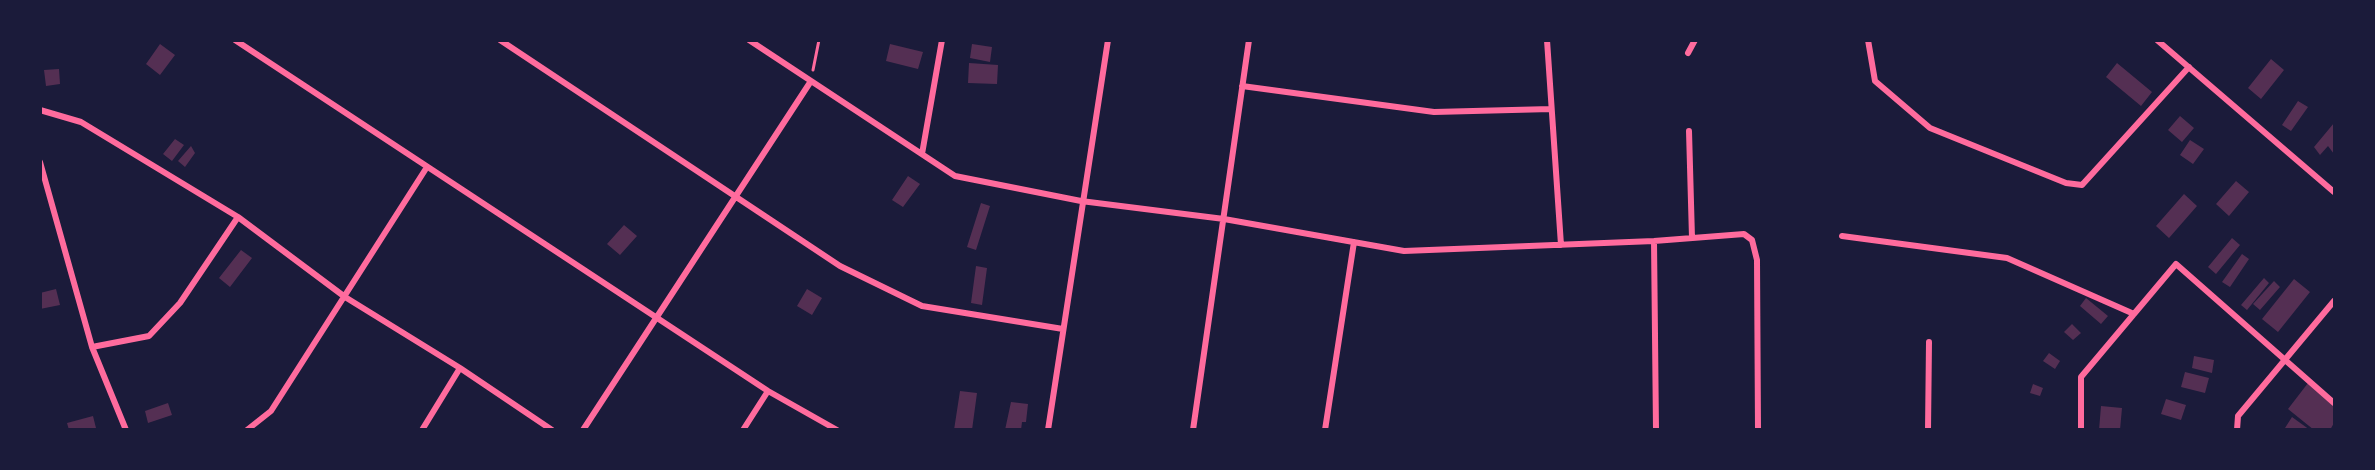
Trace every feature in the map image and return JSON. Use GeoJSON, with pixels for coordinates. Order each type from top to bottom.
{"type":"FeatureCollection","features":[{"type":"Feature","properties":{"kind":"street"},"geometry":{"type":"LineString","coordinates":[[235,40],[768,391],[837,429]]}},
{"type":"Feature","properties":{"kind":"street"},"geometry":{"type":"LineString","coordinates":[[500,40],[840,266],[922,306],[1063,328]]}},
{"type":"Feature","properties":{"kind":"street"},"geometry":{"type":"LineString","coordinates":[[749,40],[956,176],[1081,201],[1224,219],[1404,251],[1654,241],[1744,234],[1752,240],[1757,260],[1758,429]]}},
{"type":"Feature","properties":{"kind":"street"},"geometry":{"type":"LineString","coordinates":[[922,154],[942,40]]}},
{"type":"Feature","properties":{"kind":"street"},"geometry":{"type":"LineString","coordinates":[[1048,429],[1081,201],[1108,40]]}},
{"type":"Feature","properties":{"kind":"street"},"geometry":{"type":"LineString","coordinates":[[1193,429],[1249,40]]}},
{"type":"Feature","properties":{"kind":"street"},"geometry":{"type":"LineString","coordinates":[[1547,40],[1560,245]]}},
{"type":"Feature","properties":{"kind":"street"},"geometry":{"type":"LineString","coordinates":[[1688,53],[1695,40]]}},
{"type":"Feature","properties":{"kind":"street"},"geometry":{"type":"LineString","coordinates":[[1868,40],[1875,81],[1930,128],[2066,183],[2082,185],[2189,67]]}},
{"type":"Feature","properties":{"kind":"street"},"geometry":{"type":"LineString","coordinates":[[2157,40],[2334,192]]}},
{"type":"Feature","properties":{"kind":"street"},"geometry":{"type":"LineString","coordinates":[[583,429],[811,81]]}},
{"type":"Feature","properties":{"kind":"street"},"geometry":{"type":"LineString","coordinates":[[1242,86],[1434,112],[1551,109]]}},
{"type":"Feature","properties":{"kind":"street"},"geometry":{"type":"LineString","coordinates":[[40,110],[81,122],[238,218],[345,297],[460,368],[552,429]]}},
{"type":"Feature","properties":{"kind":"street"},"geometry":{"type":"LineString","coordinates":[[1689,131],[1692,238]]}},
{"type":"Feature","properties":{"kind":"street"},"geometry":{"type":"LineString","coordinates":[[40,162],[92,347],[126,429]]}},
{"type":"Feature","properties":{"kind":"street"},"geometry":{"type":"LineString","coordinates":[[247,429],[271,411],[427,167]]}},
{"type":"Feature","properties":{"kind":"street"},"geometry":{"type":"LineString","coordinates":[[92,347],[148,336],[180,303],[238,218]]}},
{"type":"Feature","properties":{"kind":"street"},"geometry":{"type":"LineString","coordinates":[[1842,236],[2007,258],[2134,314]]}},
{"type":"Feature","properties":{"kind":"street"},"geometry":{"type":"LineString","coordinates":[[1654,241],[1656,429]]}},
{"type":"Feature","properties":{"kind":"street"},"geometry":{"type":"LineString","coordinates":[[1325,429],[1354,242]]}},
{"type":"Feature","properties":{"kind":"street"},"geometry":{"type":"LineString","coordinates":[[2081,429],[2081,377],[2176,264],[2334,403]]}},
{"type":"Feature","properties":{"kind":"street"},"geometry":{"type":"LineString","coordinates":[[2237,429],[2238,416],[2334,301]]}},
{"type":"Feature","properties":{"kind":"street"},"geometry":{"type":"LineString","coordinates":[[1928,429],[1929,342]]}},
{"type":"Feature","properties":{"kind":"street"},"geometry":{"type":"LineString","coordinates":[[422,429],[460,368]]}},
{"type":"Feature","properties":{"kind":"street"},"geometry":{"type":"LineString","coordinates":[[743,429],[768,391]]}},
{"type":"Feature","properties":{"kind":"path"},"geometry":{"type":"LineString","coordinates":[[811,81],[819,40]]}},
{"type":"Feature","properties":{"kind":"building"},"geometry":{"type":"Polygon","coordinates":[[[160,44],[175,55],[160,75],[146,64],[160,44]]]}},
{"type":"Feature","properties":{"kind":"building"},"geometry":{"type":"Polygon","coordinates":[[[890,44],[923,52],[918,69],[886,61],[890,44]]]}},
{"type":"Feature","properties":{"kind":"building"},"geometry":{"type":"Polygon","coordinates":[[[972,44],[992,47],[990,62],[970,58],[972,44]]]}},
{"type":"Feature","properties":{"kind":"building"},"geometry":{"type":"Polygon","coordinates":[[[2271,59],[2284,70],[2261,99],[2248,88],[2271,59]]]}},
{"type":"Feature","properties":{"kind":"building"},"geometry":{"type":"Polygon","coordinates":[[[969,63],[998,65],[997,84],[968,83],[969,63]]]}},
{"type":"Feature","properties":{"kind":"building"},"geometry":{"type":"Polygon","coordinates":[[[2117,63],[2152,92],[2141,106],[2106,77],[2117,63]]]}},
{"type":"Feature","properties":{"kind":"building"},"geometry":{"type":"Polygon","coordinates":[[[59,69],[60,84],[46,86],[44,70],[59,69]]]}},
{"type":"Feature","properties":{"kind":"building"},"geometry":{"type":"Polygon","coordinates":[[[2298,101],[2308,107],[2291,131],[2282,125],[2298,101]]]}},
{"type":"Feature","properties":{"kind":"building"},"geometry":{"type":"Polygon","coordinates":[[[2180,116],[2194,128],[2182,142],[2168,130],[2180,116]]]}},
{"type":"Feature","properties":{"kind":"building"},"geometry":{"type":"Polygon","coordinates":[[[2334,123],[2334,154],[2328,146],[2320,155],[2314,147],[2334,123]]]}},
{"type":"Feature","properties":{"kind":"building"},"geometry":{"type":"Polygon","coordinates":[[[175,139],[184,145],[172,161],[163,154],[175,139]]]}},
{"type":"Feature","properties":{"kind":"building"},"geometry":{"type":"Polygon","coordinates":[[[2190,140],[2204,149],[2193,164],[2180,155],[2190,140]]]}},
{"type":"Feature","properties":{"kind":"building"},"geometry":{"type":"Polygon","coordinates":[[[191,146],[195,153],[185,167],[178,161],[191,146]]]}},
{"type":"Feature","properties":{"kind":"building"},"geometry":{"type":"Polygon","coordinates":[[[908,176],[920,184],[903,207],[892,200],[908,176]]]}},
{"type":"Feature","properties":{"kind":"building"},"geometry":{"type":"Polygon","coordinates":[[[2236,181],[2249,192],[2229,216],[2216,204],[2236,181]]]}},
{"type":"Feature","properties":{"kind":"building"},"geometry":{"type":"Polygon","coordinates":[[[2184,194],[2197,206],[2169,238],[2156,226],[2184,194]]]}},
{"type":"Feature","properties":{"kind":"building"},"geometry":{"type":"Polygon","coordinates":[[[981,203],[990,206],[976,250],[967,247],[981,203]]]}},
{"type":"Feature","properties":{"kind":"building"},"geometry":{"type":"Polygon","coordinates":[[[624,225],[637,236],[620,255],[607,244],[624,225]]]}},
{"type":"Feature","properties":{"kind":"building"},"geometry":{"type":"Polygon","coordinates":[[[2232,238],[2240,245],[2216,274],[2208,267],[2232,238]]]}},
{"type":"Feature","properties":{"kind":"building"},"geometry":{"type":"Polygon","coordinates":[[[241,250],[252,258],[230,287],[219,278],[241,250]]]}},
{"type":"Feature","properties":{"kind":"building"},"geometry":{"type":"Polygon","coordinates":[[[2242,254],[2249,259],[2230,287],[2222,282],[2242,254]]]}},
{"type":"Feature","properties":{"kind":"building"},"geometry":{"type":"Polygon","coordinates":[[[976,266],[987,268],[982,305],[971,303],[976,266]]]}},
{"type":"Feature","properties":{"kind":"building"},"geometry":{"type":"Polygon","coordinates":[[[2264,278],[2269,283],[2247,310],[2241,305],[2264,278]]]}},
{"type":"Feature","properties":{"kind":"building"},"geometry":{"type":"Polygon","coordinates":[[[2294,279],[2310,292],[2278,332],[2262,319],[2294,279]]]}},
{"type":"Feature","properties":{"kind":"building"},"geometry":{"type":"Polygon","coordinates":[[[2274,281],[2280,287],[2260,310],[2253,304],[2274,281]]]}},
{"type":"Feature","properties":{"kind":"building"},"geometry":{"type":"Polygon","coordinates":[[[56,289],[60,305],[40,309],[40,293],[56,289]]]}},
{"type":"Feature","properties":{"kind":"building"},"geometry":{"type":"Polygon","coordinates":[[[807,289],[822,298],[812,315],[797,306],[807,289]]]}},
{"type":"Feature","properties":{"kind":"building"},"geometry":{"type":"Polygon","coordinates":[[[2086,298],[2108,316],[2101,324],[2080,306],[2086,298]]]}},
{"type":"Feature","properties":{"kind":"building"},"geometry":{"type":"Polygon","coordinates":[[[2072,324],[2081,333],[2073,340],[2064,332],[2072,324]]]}},
{"type":"Feature","properties":{"kind":"building"},"geometry":{"type":"Polygon","coordinates":[[[2049,353],[2060,361],[2055,369],[2043,361],[2049,353]]]}},
{"type":"Feature","properties":{"kind":"building"},"geometry":{"type":"Polygon","coordinates":[[[2194,356],[2214,360],[2212,373],[2192,368],[2194,356]]]}},
{"type":"Feature","properties":{"kind":"building"},"geometry":{"type":"Polygon","coordinates":[[[2185,372],[2209,378],[2205,393],[2181,387],[2185,372]]]}},
{"type":"Feature","properties":{"kind":"building"},"geometry":{"type":"Polygon","coordinates":[[[2308,383],[2334,404],[2334,423],[2330,430],[2314,430],[2288,409],[2308,383]]]}},
{"type":"Feature","properties":{"kind":"building"},"geometry":{"type":"Polygon","coordinates":[[[2033,384],[2043,388],[2040,396],[2030,393],[2033,384]]]}},
{"type":"Feature","properties":{"kind":"building"},"geometry":{"type":"Polygon","coordinates":[[[960,391],[977,393],[972,430],[954,430],[960,391]]]}},
{"type":"Feature","properties":{"kind":"building"},"geometry":{"type":"Polygon","coordinates":[[[2166,399],[2186,405],[2181,420],[2161,414],[2166,399]]]}},
{"type":"Feature","properties":{"kind":"building"},"geometry":{"type":"Polygon","coordinates":[[[1011,402],[1028,404],[1026,422],[1022,422],[1021,430],[1005,430],[1011,402]]]}},
{"type":"Feature","properties":{"kind":"building"},"geometry":{"type":"Polygon","coordinates":[[[168,403],[172,415],[148,423],[145,411],[168,403]]]}},
{"type":"Feature","properties":{"kind":"building"},"geometry":{"type":"Polygon","coordinates":[[[2101,406],[2122,408],[2120,430],[2099,430],[2101,406]]]}},
{"type":"Feature","properties":{"kind":"building"},"geometry":{"type":"Polygon","coordinates":[[[93,416],[96,428],[69,430],[67,423],[93,416]]]}},
{"type":"Feature","properties":{"kind":"building"},"geometry":{"type":"Polygon","coordinates":[[[2292,417],[2310,430],[2285,428],[2292,417]]]}}]}
